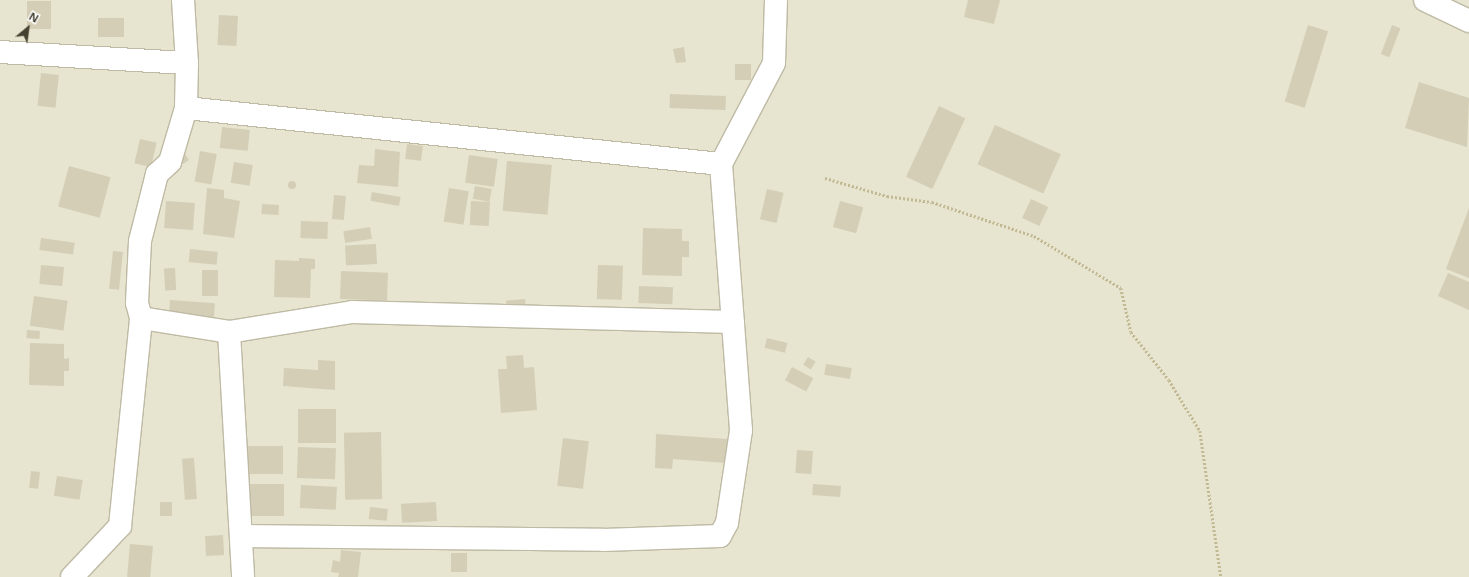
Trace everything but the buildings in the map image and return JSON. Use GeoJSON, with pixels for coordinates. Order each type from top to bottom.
{"type":"FeatureCollection","features":[{"type":"Feature","properties":{"kind":"street"},"geometry":{"type":"LineString","coordinates":[[72,577],[120,526],[141,318],[136,303],[140,241],[157,174],[170,162],[186,108],[187,64],[182,0]]}},
{"type":"Feature","properties":{"kind":"street"},"geometry":{"type":"LineString","coordinates":[[241,536],[603,540],[720,536],[727,523],[741,430],[721,164],[774,63],[776,0]]}},
{"type":"Feature","properties":{"kind":"street"},"geometry":{"type":"LineString","coordinates":[[1425,0],[1469,21]]}},
{"type":"Feature","properties":{"kind":"street"},"geometry":{"type":"LineString","coordinates":[[0,52],[187,64]]}},
{"type":"Feature","properties":{"kind":"street"},"geometry":{"type":"LineString","coordinates":[[186,108],[721,164]]}},
{"type":"Feature","properties":{"kind":"street"},"geometry":{"type":"LineString","coordinates":[[141,318],[229,332],[352,312],[732,322]]}},
{"type":"Feature","properties":{"kind":"street"},"geometry":{"type":"LineString","coordinates":[[229,332],[243,577]]}},
{"type":"Feature","properties":{"kind":"path"},"geometry":{"type":"LineString","coordinates":[[825,178],[887,196],[932,202],[1034,236],[1121,288],[1130,332],[1169,380],[1200,431],[1221,577]]}},
{"type":"Feature","properties":{"kind":"shaded area"},"geometry":{"type":"Polygon","coordinates":[[[0,0],[1469,0],[1469,577],[0,577],[0,0]]]}}]}
